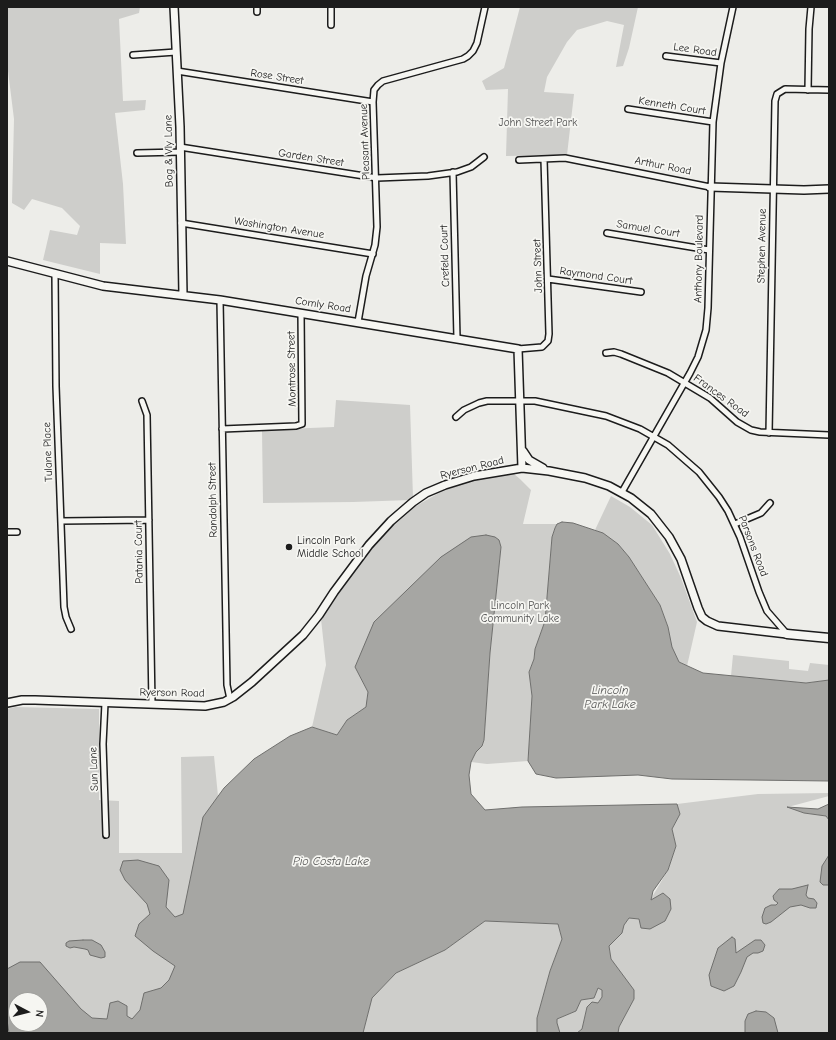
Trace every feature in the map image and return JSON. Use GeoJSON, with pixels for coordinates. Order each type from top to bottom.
{"type":"FeatureCollection","features":[{"type":"Feature","properties":{"kind":"main road","name":"Bog & Vly Lane"},"geometry":{"type":"LineString","coordinates":[[174,7],[180,150],[182,295]]}},
{"type":"Feature","properties":{"kind":"main road","name":"Arthur Road"},"geometry":{"type":"LineString","coordinates":[[710,187],[804,190],[829,189]]}},
{"type":"Feature","properties":{"kind":"main road","name":"Comly Road"},"geometry":{"type":"LineString","coordinates":[[7,261],[114,288],[220,300],[518,349]]}},
{"type":"Feature","properties":{"kind":"main road"},"geometry":{"type":"LineString","coordinates":[[518,349],[522,468]]}},
{"type":"Feature","properties":{"kind":"main road"},"geometry":{"type":"LineString","coordinates":[[522,449],[526,457],[532,463],[563,474]]}},
{"type":"Feature","properties":{"kind":"main road","name":"Ryerson Road"},"geometry":{"type":"LineString","coordinates":[[7,703],[22,700],[35,700],[205,706],[214,705],[230,699],[252,682],[303,635],[369,545],[391,521],[413,502],[445,485],[463,479],[522,468],[563,474],[597,482],[622,492],[632,498],[651,514],[669,536],[681,559],[700,614],[706,621],[718,626],[787,634]]}},
{"type":"Feature","properties":{"kind":"main road"},"geometry":{"type":"LineString","coordinates":[[787,634],[829,638]]}},
{"type":"Feature","properties":{"kind":"street"},"geometry":{"type":"LineString","coordinates":[[331,7],[332,25]]}},
{"type":"Feature","properties":{"kind":"street","name":"Pleasant Avenue"},"geometry":{"type":"LineString","coordinates":[[358,322],[366,276],[373,254],[377,227],[373,102],[374,90],[383,81],[463,59],[468,56],[477,43],[485,7]]}},
{"type":"Feature","properties":{"kind":"street","name":"Anthony Boulevard"},"geometry":{"type":"LineString","coordinates":[[622,492],[698,357],[706,330],[708,308],[710,187],[713,122],[721,63],[733,7]]}},
{"type":"Feature","properties":{"kind":"street"},"geometry":{"type":"LineString","coordinates":[[808,90],[809,29],[811,7]]}},
{"type":"Feature","properties":{"kind":"street"},"geometry":{"type":"LineString","coordinates":[[133,55],[176,52]]}},
{"type":"Feature","properties":{"kind":"street","name":"Lee Road"},"geometry":{"type":"LineString","coordinates":[[666,56],[721,63]]}},
{"type":"Feature","properties":{"kind":"street","name":"Rose Street"},"geometry":{"type":"LineString","coordinates":[[177,71],[373,102]]}},
{"type":"Feature","properties":{"kind":"street","name":"Stephen Avenue"},"geometry":{"type":"LineString","coordinates":[[769,433],[776,97],[779,92],[785,89],[829,90]]}},
{"type":"Feature","properties":{"kind":"street","name":"Kenneth Court"},"geometry":{"type":"LineString","coordinates":[[628,109],[713,122]]}},
{"type":"Feature","properties":{"kind":"street","name":"Garden Street"},"geometry":{"type":"LineString","coordinates":[[137,153],[180,150],[376,178],[428,176],[453,172],[471,167],[484,157]]}},
{"type":"Feature","properties":{"kind":"street","name":"Arthur Road"},"geometry":{"type":"LineString","coordinates":[[519,160],[565,158],[710,187]]}},
{"type":"Feature","properties":{"kind":"street","name":"John Street"},"geometry":{"type":"LineString","coordinates":[[518,349],[542,347],[548,341],[548,279],[544,159]]}},
{"type":"Feature","properties":{"kind":"street","name":"Crefeld Court"},"geometry":{"type":"LineString","coordinates":[[453,172],[457,338]]}},
{"type":"Feature","properties":{"kind":"street","name":"Washington Avenue"},"geometry":{"type":"LineString","coordinates":[[181,223],[373,254]]}},
{"type":"Feature","properties":{"kind":"street","name":"Samuel Court"},"geometry":{"type":"LineString","coordinates":[[607,233],[709,250]]}},
{"type":"Feature","properties":{"kind":"street","name":"Tulane Place"},"geometry":{"type":"LineString","coordinates":[[55,274],[56,386],[64,607],[71,629]]}},
{"type":"Feature","properties":{"kind":"street","name":"Raymond Court"},"geometry":{"type":"LineString","coordinates":[[548,279],[642,292]]}},
{"type":"Feature","properties":{"kind":"street","name":"Randolph Street"},"geometry":{"type":"LineString","coordinates":[[220,300],[227,685],[230,699]]}},
{"type":"Feature","properties":{"kind":"street","name":"Montrose Street"},"geometry":{"type":"LineString","coordinates":[[222,429],[296,426],[301,424],[303,416],[301,313]]}},
{"type":"Feature","properties":{"kind":"street","name":"Frances Road"},"geometry":{"type":"LineString","coordinates":[[606,353],[614,352],[639,361],[685,382],[710,398],[737,422],[751,430],[769,433],[829,435]]}},
{"type":"Feature","properties":{"kind":"street","name":"Patania Court"},"geometry":{"type":"LineString","coordinates":[[142,401],[147,415],[152,704]]}},
{"type":"Feature","properties":{"kind":"street","name":"Parsons Road"},"geometry":{"type":"LineString","coordinates":[[456,418],[464,410],[479,402],[534,401],[606,416],[629,424],[654,436],[678,453],[700,472],[719,497],[735,524],[767,611],[787,634]]}},
{"type":"Feature","properties":{"kind":"street"},"geometry":{"type":"LineString","coordinates":[[735,524],[761,513],[770,503]]}},
{"type":"Feature","properties":{"kind":"street"},"geometry":{"type":"LineString","coordinates":[[61,521],[149,520]]}},
{"type":"Feature","properties":{"kind":"street"},"geometry":{"type":"LineString","coordinates":[[7,532],[17,532]]}},
{"type":"Feature","properties":{"kind":"street","name":"Sun Lane"},"geometry":{"type":"LineString","coordinates":[[105,703],[103,744],[106,835]]}},
{"type":"Feature","properties":{"kind":"green space"},"geometry":{"type":"Polygon","coordinates":[[[7,7],[140,7],[139,13],[119,19],[123,101],[146,100],[145,110],[115,113],[123,184],[126,244],[100,243],[100,274],[43,260],[50,230],[77,235],[80,226],[62,208],[32,199],[24,210],[12,203],[14,119],[7,63],[7,7]]]}},
{"type":"Feature","properties":{"kind":"green space","name":"John Street Park"},"geometry":{"type":"Polygon","coordinates":[[[520,7],[638,7],[629,48],[623,66],[616,67],[624,25],[607,21],[577,30],[567,42],[547,77],[544,92],[574,94],[567,155],[506,156],[508,89],[486,90],[482,81],[504,68],[520,7]]]}},
{"type":"Feature","properties":{"kind":"green space"},"geometry":{"type":"Polygon","coordinates":[[[336,400],[410,405],[413,498],[411,500],[353,502],[263,503],[262,430],[334,427],[336,400]]]}},
{"type":"Feature","properties":{"kind":"green space","name":"Lincoln Park Community Lake"},"geometry":{"type":"Polygon","coordinates":[[[514,474],[531,490],[523,524],[557,524],[552,537],[545,621],[529,671],[532,696],[528,761],[487,764],[471,762],[476,752],[482,746],[484,740],[490,653],[501,547],[499,540],[355,667],[368,692],[367,707],[347,720],[337,735],[312,727],[326,665],[321,619],[366,555],[391,528],[416,506],[439,493],[469,481],[514,474]]]}},
{"type":"Feature","properties":{"kind":"green space"},"geometry":{"type":"Polygon","coordinates":[[[611,496],[630,507],[652,525],[670,554],[681,578],[697,622],[687,666],[679,662],[675,656],[671,647],[668,627],[660,605],[629,557],[618,544],[595,530],[611,496]]]}},
{"type":"Feature","properties":{"kind":"green space"},"geometry":{"type":"Polygon","coordinates":[[[733,655],[789,661],[789,669],[808,671],[810,663],[829,665],[829,680],[806,683],[731,676],[733,655]]]}},
{"type":"Feature","properties":{"kind":"green space"},"geometry":{"type":"Polygon","coordinates":[[[15,707],[99,709],[99,800],[119,801],[119,853],[182,853],[181,757],[214,756],[218,796],[202,958],[135,1033],[7,1033],[7,709],[15,707]]]}},
{"type":"Feature","properties":{"kind":"green space"},"geometry":{"type":"Polygon","coordinates":[[[829,793],[829,796],[788,807],[804,813],[826,816],[829,820],[829,1033],[618,1033],[619,1027],[634,999],[634,991],[611,959],[609,946],[622,933],[624,924],[629,918],[639,919],[668,870],[676,846],[672,829],[680,814],[677,804],[758,794],[829,793]]]}},
{"type":"Feature","properties":{"kind":"green space"},"geometry":{"type":"Polygon","coordinates":[[[485,921],[558,924],[562,939],[550,971],[537,1018],[537,1033],[363,1033],[372,998],[396,973],[445,950],[485,921]]]}},
{"type":"Feature","properties":{"kind":"green space"},"geometry":{"type":"Polygon","coordinates":[[[598,988],[602,990],[602,997],[598,1003],[587,1007],[582,1029],[577,1033],[557,1033],[557,1019],[576,1011],[581,1000],[594,998],[598,988]]]}},
{"type":"Feature","properties":{"kind":"water","name":"Lincoln Park Lake"},"geometry":{"type":"Polygon","coordinates":[[[562,522],[573,523],[603,533],[618,544],[629,557],[660,605],[668,627],[672,647],[679,662],[703,673],[806,683],[829,680],[829,781],[672,779],[638,775],[556,778],[536,774],[528,761],[532,696],[529,672],[545,621],[552,537],[557,524],[562,522]]]}},
{"type":"Feature","properties":{"kind":"water","name":"Pio Costa Lake"},"geometry":{"type":"Polygon","coordinates":[[[486,535],[495,537],[499,540],[501,547],[490,653],[484,740],[482,746],[476,752],[471,762],[469,775],[471,794],[485,810],[522,807],[677,804],[680,814],[672,829],[676,846],[668,870],[653,891],[651,900],[663,893],[670,899],[671,909],[665,921],[650,929],[641,928],[639,919],[629,918],[624,925],[622,933],[609,946],[611,959],[634,990],[634,999],[619,1027],[618,1033],[577,1033],[582,1029],[587,1007],[592,1002],[598,1003],[602,997],[602,990],[598,988],[594,998],[581,1000],[576,1011],[557,1019],[560,1033],[537,1033],[537,1018],[550,971],[562,939],[558,924],[485,921],[445,950],[396,973],[372,998],[363,1033],[9,1033],[48,1032],[48,992],[8,992],[8,1026],[7,969],[20,962],[40,962],[81,1009],[92,1018],[107,1019],[110,1003],[118,1001],[127,1006],[127,1016],[132,1019],[140,1010],[144,993],[161,988],[169,980],[175,966],[135,936],[139,924],[150,914],[147,904],[125,880],[120,870],[123,861],[138,860],[159,866],[169,880],[166,907],[175,917],[183,914],[203,817],[224,788],[254,759],[290,736],[312,727],[337,735],[347,720],[366,707],[368,692],[355,667],[374,622],[441,557],[471,537],[486,535]]]}},
{"type":"Feature","properties":{"kind":"water"},"geometry":{"type":"Polygon","coordinates":[[[829,804],[829,820],[826,816],[804,813],[787,807],[818,809],[829,804]]]}},
{"type":"Feature","properties":{"kind":"water"},"geometry":{"type":"Polygon","coordinates":[[[829,855],[829,885],[823,885],[820,882],[822,866],[829,855]]]}},
{"type":"Feature","properties":{"kind":"water"},"geometry":{"type":"Polygon","coordinates":[[[808,885],[806,895],[808,898],[814,899],[817,903],[816,908],[801,905],[790,907],[771,922],[766,924],[763,923],[762,917],[765,908],[778,903],[774,900],[773,896],[779,889],[792,889],[808,885]]]}},
{"type":"Feature","properties":{"kind":"water"},"geometry":{"type":"Polygon","coordinates":[[[732,937],[735,939],[736,953],[755,940],[761,940],[765,945],[763,951],[753,953],[747,957],[734,986],[724,991],[711,986],[709,975],[718,948],[732,937]]]}},
{"type":"Feature","properties":{"kind":"water"},"geometry":{"type":"Polygon","coordinates":[[[92,940],[101,945],[105,952],[105,957],[101,958],[90,955],[88,950],[85,949],[74,947],[70,948],[66,946],[66,943],[69,941],[92,940]]]}},
{"type":"Feature","properties":{"kind":"water"},"geometry":{"type":"Polygon","coordinates":[[[756,1011],[766,1012],[774,1018],[778,1033],[745,1033],[745,1021],[748,1014],[756,1011]]]}},
{"type":"Feature","properties":{"kind":"place","name":"Lincoln Park Middle School"},"geometry":{"type":"Point","coordinates":[289,547]}}]}
